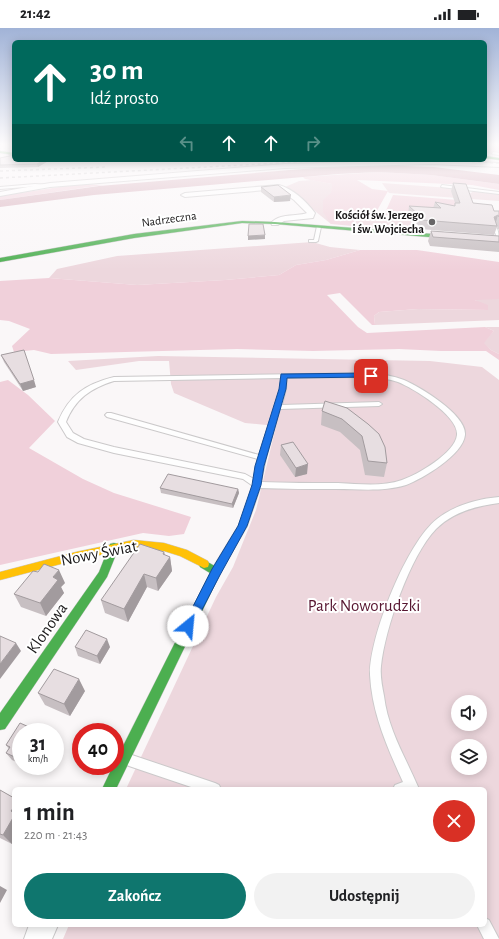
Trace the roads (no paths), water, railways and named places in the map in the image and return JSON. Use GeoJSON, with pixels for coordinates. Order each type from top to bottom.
{"type":"FeatureCollection","features":[{"type":"Feature","properties":{"kind":"street"},"geometry":{"type":"LineString","coordinates":[[0,194],[47,186]]}},
{"type":"Feature","properties":{"kind":"street"},"geometry":{"type":"LineString","coordinates":[[185,195],[279,187],[286,190],[307,207],[311,213],[310,216],[282,219],[275,223]]}},
{"type":"Feature","properties":{"kind":"street","name":"Nadrzeczna"},"geometry":{"type":"LineString","coordinates":[[0,260],[127,237],[242,222],[275,223],[499,241]]}},
{"type":"Feature","properties":{"kind":"street","name":"Nowy Świat"},"geometry":{"type":"LineString","coordinates":[[0,576],[114,547],[146,544],[192,556],[216,572]]}},
{"type":"Feature","properties":{"kind":"street","name":"Klonowa"},"geometry":{"type":"LineString","coordinates":[[0,724],[103,574],[114,547]]}},
{"type":"Feature","properties":{"kind":"street"},"geometry":{"type":"LineString","coordinates":[[124,756],[216,572]]}},
{"type":"Feature","properties":{"kind":"street"},"geometry":{"type":"LineString","coordinates":[[110,787],[115,775]]}},
{"type":"Feature","properties":{"kind":"street"},"geometry":{"type":"LineString","coordinates":[[38,939],[43,927]]}},
{"type":"Feature","properties":{"kind":"lane"},"geometry":{"type":"LineString","coordinates":[[0,188],[29,186]]}},
{"type":"Feature","properties":{"kind":"lane"},"geometry":{"type":"LineString","coordinates":[[442,186],[499,193]]}},
{"type":"Feature","properties":{"kind":"lane"},"geometry":{"type":"LineString","coordinates":[[311,242],[316,241],[319,227]]}},
{"type":"Feature","properties":{"kind":"lane"},"geometry":{"type":"LineString","coordinates":[[495,228],[499,241]]}},
{"type":"Feature","properties":{"kind":"lane"},"geometry":{"type":"LineString","coordinates":[[216,572],[243,526],[257,485],[262,458],[283,389],[284,376]]}},
{"type":"Feature","properties":{"kind":"lane"},"geometry":{"type":"LineString","coordinates":[[284,376],[386,377],[417,389],[452,416],[461,427],[459,442],[439,463],[411,480],[397,485],[257,485],[245,477],[114,450],[82,441],[70,435],[62,422],[66,409],[78,395],[90,387],[109,380],[124,378],[284,376]]}},
{"type":"Feature","properties":{"kind":"lane"},"geometry":{"type":"LineString","coordinates":[[277,407],[379,404]]}},
{"type":"Feature","properties":{"kind":"lane"},"geometry":{"type":"LineString","coordinates":[[109,415],[262,458]]}},
{"type":"Feature","properties":{"kind":"lane"},"geometry":{"type":"LineString","coordinates":[[407,787],[386,728],[378,697],[376,667],[384,628],[398,588],[417,548],[433,527],[447,517],[473,503],[499,500]]}},
{"type":"Feature","properties":{"kind":"lane"},"geometry":{"type":"LineString","coordinates":[[124,758],[209,787]]}},
{"type":"Feature","properties":{"kind":"lane"},"geometry":{"type":"LineString","coordinates":[[485,927],[492,939]]}},
{"type":"Feature","properties":{"kind":"place","name":"Kościół św. Jerzego i św. Wojciecha"},"geometry":{"type":"Point","coordinates":[432,222]}},
{"type":"Feature","properties":{"kind":"park label","name":"Park Noworudzki"},"geometry":{"type":"Point","coordinates":[364,605]}}]}
